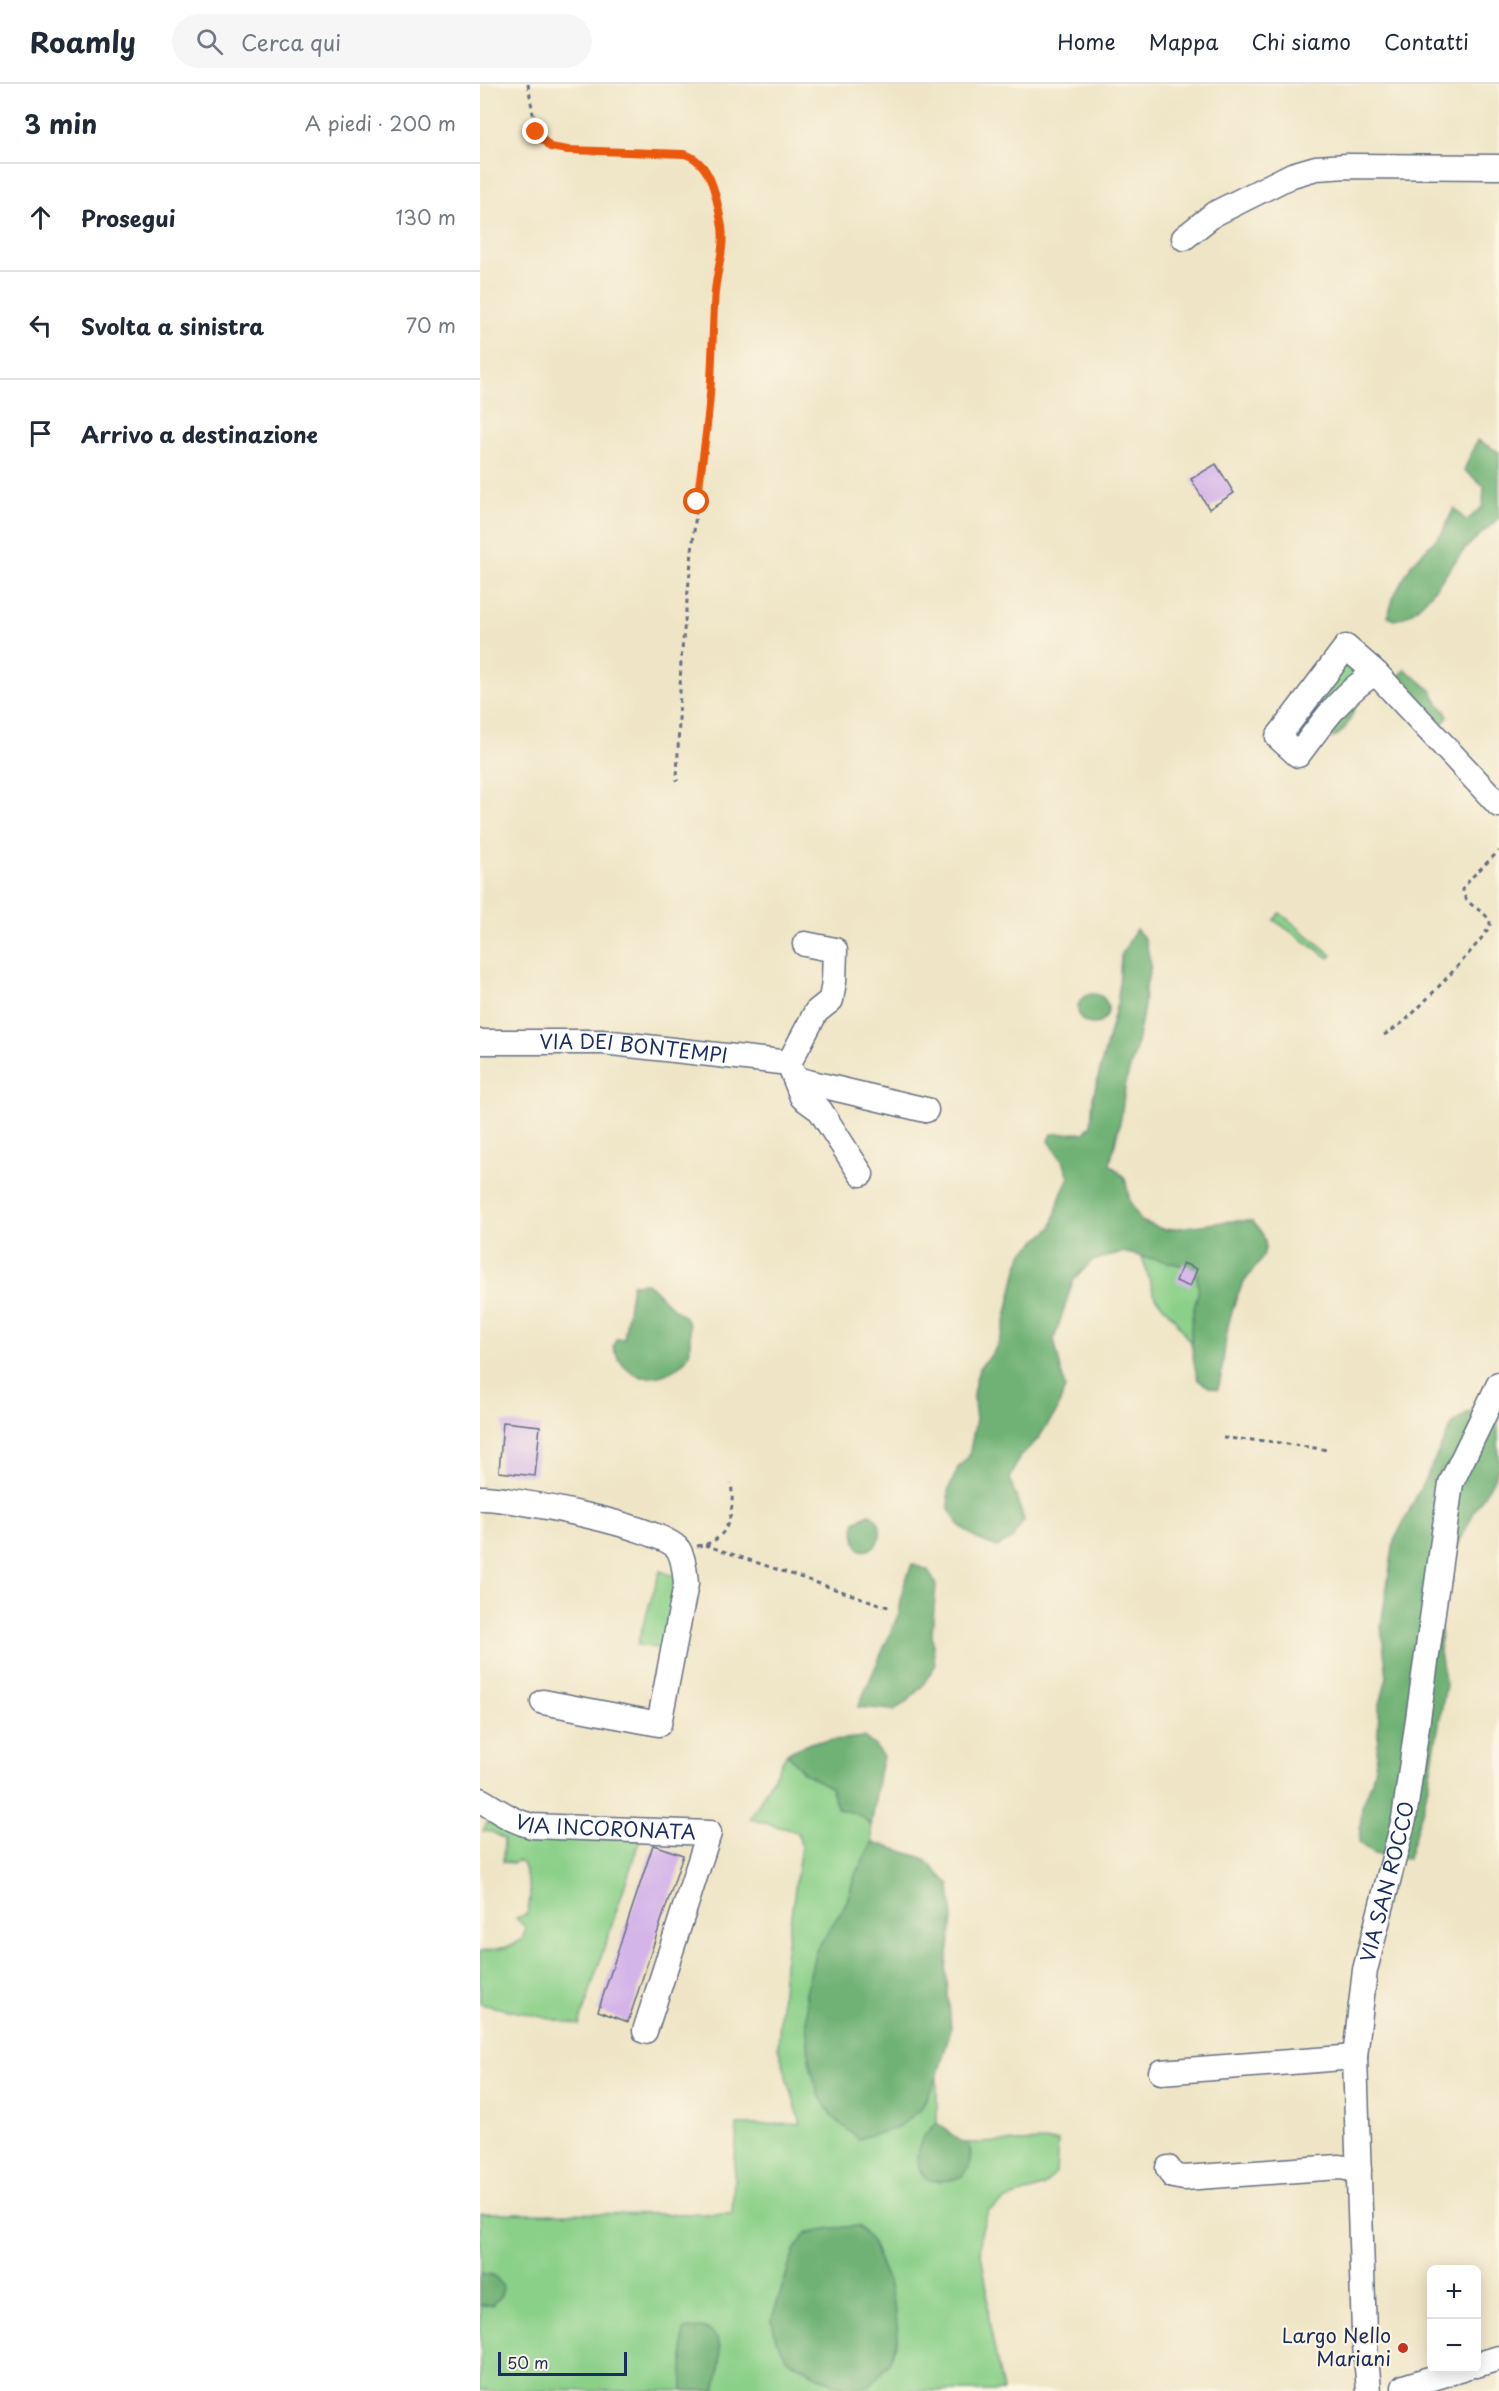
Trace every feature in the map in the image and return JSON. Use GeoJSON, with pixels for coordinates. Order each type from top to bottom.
{"type":"FeatureCollection","features":[{"type":"Feature","properties":{"kind":"street"},"geometry":{"type":"LineString","coordinates":[[1184,238],[1214,213],[1292,175],[1316,168],[1347,166],[1499,167]]}},
{"type":"Feature","properties":{"kind":"street"},"geometry":{"type":"LineString","coordinates":[[1376,674],[1499,805]]}},
{"type":"Feature","properties":{"kind":"street"},"geometry":{"type":"LineString","coordinates":[[805,944],[835,950],[834,981],[831,1000],[816,1012],[792,1071],[802,1097],[820,1110],[861,1174]]}},
{"type":"Feature","properties":{"kind":"street","name":"VIA DEI BONTEMPI"},"geometry":{"type":"LineString","coordinates":[[480,1042],[603,1042],[792,1071],[926,1110]]}},
{"type":"Feature","properties":{"kind":"street","name":"VIA SAN ROCCO"},"geometry":{"type":"LineString","coordinates":[[1369,2391],[1364,2333],[1355,2057],[1365,1970],[1404,1819],[1451,1483],[1499,1384]]}},
{"type":"Feature","properties":{"kind":"street"},"geometry":{"type":"LineString","coordinates":[[480,1498],[518,1501],[621,1524],[660,1537],[678,1548],[683,1564],[686,1584],[659,1724],[543,1702]]}},
{"type":"Feature","properties":{"kind":"street","name":"VIA INCORONATA"},"geometry":{"type":"LineString","coordinates":[[483,1798],[516,1823],[532,1826],[709,1833],[645,2031]]}},
{"type":"Feature","properties":{"kind":"street"},"geometry":{"type":"LineString","coordinates":[[1161,2072],[1355,2057]]}},
{"type":"Feature","properties":{"kind":"street"},"geometry":{"type":"LineString","coordinates":[[1168,2168],[1173,2176],[1184,2178],[1339,2167],[1359,2170]]}},
{"type":"Feature","properties":{"kind":"street"},"geometry":{"type":"LineString","coordinates":[[1481,2363],[1499,2358]]}},
{"type":"Feature","properties":{"kind":"street"},"geometry":{"type":"LineString","coordinates":[[1399,2390],[1450,2373]]}},
{"type":"Feature","properties":{"kind":"path"},"geometry":{"type":"LineString","coordinates":[[528,84],[536,132],[550,147],[595,152],[693,156],[705,167],[713,186],[722,229],[715,298],[709,404],[681,660],[677,782]]}},
{"type":"Feature","properties":{"kind":"path"},"geometry":{"type":"LineString","coordinates":[[1384,1035],[1413,1012],[1478,943],[1490,927],[1490,922],[1486,917],[1467,901],[1463,889],[1499,851]]}},
{"type":"Feature","properties":{"kind":"path"},"geometry":{"type":"LineString","coordinates":[[1223,1438],[1267,1441],[1328,1450]]}},
{"type":"Feature","properties":{"kind":"path"},"geometry":{"type":"LineString","coordinates":[[678,1548],[710,1545],[723,1532],[731,1516],[733,1497],[731,1483]]}},
{"type":"Feature","properties":{"kind":"path"},"geometry":{"type":"LineString","coordinates":[[705,1545],[891,1608]]}},
{"type":"Feature","properties":{"kind":"green space"},"geometry":{"type":"Polygon","coordinates":[[[1477,440],[1499,452],[1499,518],[1468,546],[1425,601],[1405,617],[1394,620],[1388,616],[1394,596],[1411,565],[1442,533],[1454,508],[1466,521],[1483,506],[1484,486],[1464,470],[1477,440]]]}},
{"type":"Feature","properties":{"kind":"green space"},"geometry":{"type":"Polygon","coordinates":[[[1347,661],[1357,672],[1298,742],[1289,742],[1347,661]]]}},
{"type":"Feature","properties":{"kind":"green space"},"geometry":{"type":"Polygon","coordinates":[[[1405,669],[1432,691],[1438,704],[1445,711],[1448,717],[1441,726],[1397,679],[1405,669]]]}},
{"type":"Feature","properties":{"kind":"green space"},"geometry":{"type":"Polygon","coordinates":[[[1358,699],[1349,722],[1341,732],[1331,738],[1317,737],[1358,699]]]}},
{"type":"Feature","properties":{"kind":"green space"},"geometry":{"type":"Polygon","coordinates":[[[1280,913],[1332,955],[1329,958],[1274,920],[1280,913]]]}},
{"type":"Feature","properties":{"kind":"green space"},"geometry":{"type":"Polygon","coordinates":[[[1136,929],[1145,939],[1151,965],[1135,1052],[1126,1081],[1121,1118],[1110,1164],[1125,1178],[1130,1202],[1141,1221],[1165,1230],[1230,1221],[1252,1221],[1264,1237],[1264,1254],[1238,1293],[1228,1324],[1218,1389],[1209,1387],[1198,1380],[1195,1365],[1191,1326],[1198,1289],[1194,1268],[1122,1252],[1092,1261],[1073,1281],[1054,1339],[1065,1388],[1057,1411],[1037,1440],[1020,1456],[1010,1479],[1024,1520],[1012,1539],[997,1547],[977,1539],[960,1526],[949,1509],[948,1491],[958,1468],[969,1456],[976,1420],[973,1394],[976,1379],[980,1367],[993,1353],[1002,1335],[1017,1269],[1023,1253],[1052,1227],[1061,1194],[1069,1177],[1064,1163],[1049,1141],[1052,1134],[1084,1133],[1091,1125],[1093,1097],[1118,1000],[1121,956],[1136,929]]]}},
{"type":"Feature","properties":{"kind":"green space"},"geometry":{"type":"Polygon","coordinates":[[[1093,994],[1099,995],[1107,1003],[1107,1015],[1099,1023],[1093,1024],[1087,1023],[1079,1015],[1078,1009],[1079,1003],[1087,995],[1093,994]]]}},
{"type":"Feature","properties":{"kind":"green space"},"geometry":{"type":"Polygon","coordinates":[[[1142,1257],[1194,1268],[1201,1288],[1192,1319],[1192,1345],[1174,1318],[1155,1297],[1142,1257]]]}},
{"type":"Feature","properties":{"kind":"green space"},"geometry":{"type":"Polygon","coordinates":[[[647,1283],[670,1306],[683,1315],[689,1326],[689,1353],[685,1360],[673,1371],[656,1377],[633,1373],[626,1368],[613,1348],[616,1339],[624,1339],[632,1284],[647,1283]]]}},
{"type":"Feature","properties":{"kind":"green space"},"geometry":{"type":"Polygon","coordinates":[[[1497,1405],[1499,1465],[1494,1479],[1476,1508],[1459,1543],[1441,1601],[1440,1653],[1446,1685],[1425,1801],[1408,1859],[1374,1854],[1359,1843],[1362,1807],[1372,1781],[1377,1755],[1379,1708],[1387,1677],[1381,1626],[1394,1541],[1452,1425],[1468,1412],[1497,1405]]]}},
{"type":"Feature","properties":{"kind":"green space"},"geometry":{"type":"Polygon","coordinates":[[[869,1514],[880,1526],[880,1537],[875,1546],[865,1550],[861,1549],[856,1542],[854,1526],[855,1522],[869,1514]]]}},
{"type":"Feature","properties":{"kind":"green space"},"geometry":{"type":"Polygon","coordinates":[[[912,1564],[928,1570],[936,1585],[932,1633],[935,1666],[922,1686],[907,1702],[894,1710],[858,1707],[899,1613],[903,1588],[912,1564]]]}},
{"type":"Feature","properties":{"kind":"green space"},"geometry":{"type":"Polygon","coordinates":[[[660,1571],[679,1578],[663,1649],[637,1645],[660,1571]]]}},
{"type":"Feature","properties":{"kind":"green space"},"geometry":{"type":"Polygon","coordinates":[[[864,1737],[883,1757],[871,1826],[857,1814],[838,1809],[830,1787],[804,1773],[787,1753],[813,1742],[864,1737]]]}},
{"type":"Feature","properties":{"kind":"green space"},"geometry":{"type":"Polygon","coordinates":[[[787,1753],[805,1773],[830,1787],[838,1809],[864,1817],[871,1826],[873,1842],[854,1878],[846,1904],[827,1933],[806,1993],[809,2060],[920,2110],[937,2078],[937,2123],[930,2129],[920,2171],[928,2180],[941,2182],[971,2155],[969,2143],[1058,2141],[1056,2173],[1044,2186],[1006,2200],[988,2211],[981,2233],[980,2249],[987,2288],[989,2322],[1003,2391],[858,2391],[853,2388],[870,2385],[889,2364],[898,2337],[888,2282],[871,2241],[859,2226],[806,2233],[794,2251],[772,2319],[787,2359],[833,2384],[842,2386],[843,2391],[480,2391],[480,2305],[492,2305],[492,2275],[480,2273],[480,2213],[732,2214],[737,2125],[801,2124],[778,2047],[784,1964],[801,1846],[798,1832],[750,1819],[787,1753]]]}},
{"type":"Feature","properties":{"kind":"green space"},"geometry":{"type":"Polygon","coordinates":[[[487,1822],[523,1833],[536,1841],[538,1836],[640,1839],[579,2025],[480,2004],[480,1952],[507,1947],[522,1940],[526,1928],[516,1918],[527,1914],[530,1901],[528,1882],[522,1863],[503,1862],[504,1839],[492,1832],[483,1831],[487,1822]]]}},
{"type":"Feature","properties":{"kind":"green space"},"geometry":{"type":"Polygon","coordinates":[[[873,1842],[923,1858],[950,1885],[953,1919],[946,1968],[951,2029],[937,2078],[920,2110],[897,2128],[858,2139],[832,2116],[818,2094],[809,2060],[806,1993],[815,1952],[846,1904],[854,1878],[873,1842]]]}},
{"type":"Feature","properties":{"kind":"green space"},"geometry":{"type":"Polygon","coordinates":[[[937,2123],[963,2143],[969,2143],[970,2164],[963,2175],[956,2179],[928,2180],[919,2165],[917,2158],[920,2143],[937,2123]]]}},
{"type":"Feature","properties":{"kind":"green space"},"geometry":{"type":"Polygon","coordinates":[[[859,2226],[871,2241],[888,2283],[896,2314],[898,2337],[889,2364],[870,2385],[853,2388],[833,2384],[787,2359],[776,2340],[772,2319],[794,2251],[806,2233],[859,2226]]]}},
{"type":"Feature","properties":{"kind":"green space"},"geometry":{"type":"Polygon","coordinates":[[[480,2273],[494,2277],[503,2288],[500,2297],[492,2305],[480,2305],[480,2273]]]}},
{"type":"Feature","properties":{"kind":"green space"},"geometry":{"type":"Polygon","coordinates":[[[702,2328],[711,2332],[719,2345],[720,2364],[715,2391],[683,2391],[683,2330],[702,2328]]]}},
{"type":"Feature","properties":{"kind":"building"},"geometry":{"type":"Polygon","coordinates":[[[1216,464],[1234,493],[1209,509],[1191,479],[1216,464]]]}},
{"type":"Feature","properties":{"kind":"building"},"geometry":{"type":"Polygon","coordinates":[[[1183,1263],[1197,1269],[1190,1287],[1176,1281],[1183,1263]]]}},
{"type":"Feature","properties":{"kind":"building"},"geometry":{"type":"Polygon","coordinates":[[[503,1422],[540,1426],[535,1476],[499,1472],[503,1422]]]}},
{"type":"Feature","properties":{"kind":"building"},"geometry":{"type":"Polygon","coordinates":[[[653,1845],[683,1855],[628,2022],[598,2011],[653,1845]]]}},
{"type":"Feature","properties":{"kind":"place","name":"Largo Nello Mariani"},"geometry":{"type":"Point","coordinates":[1403,2348]}},
{"type":"Feature","properties":{"kind":"route"},"geometry":{"type":"LineString","coordinates":[[536,132],[550,147],[595,152],[684,154],[693,156],[705,167],[713,186],[722,229],[722,243],[715,288],[709,404],[697,502]]}}]}
